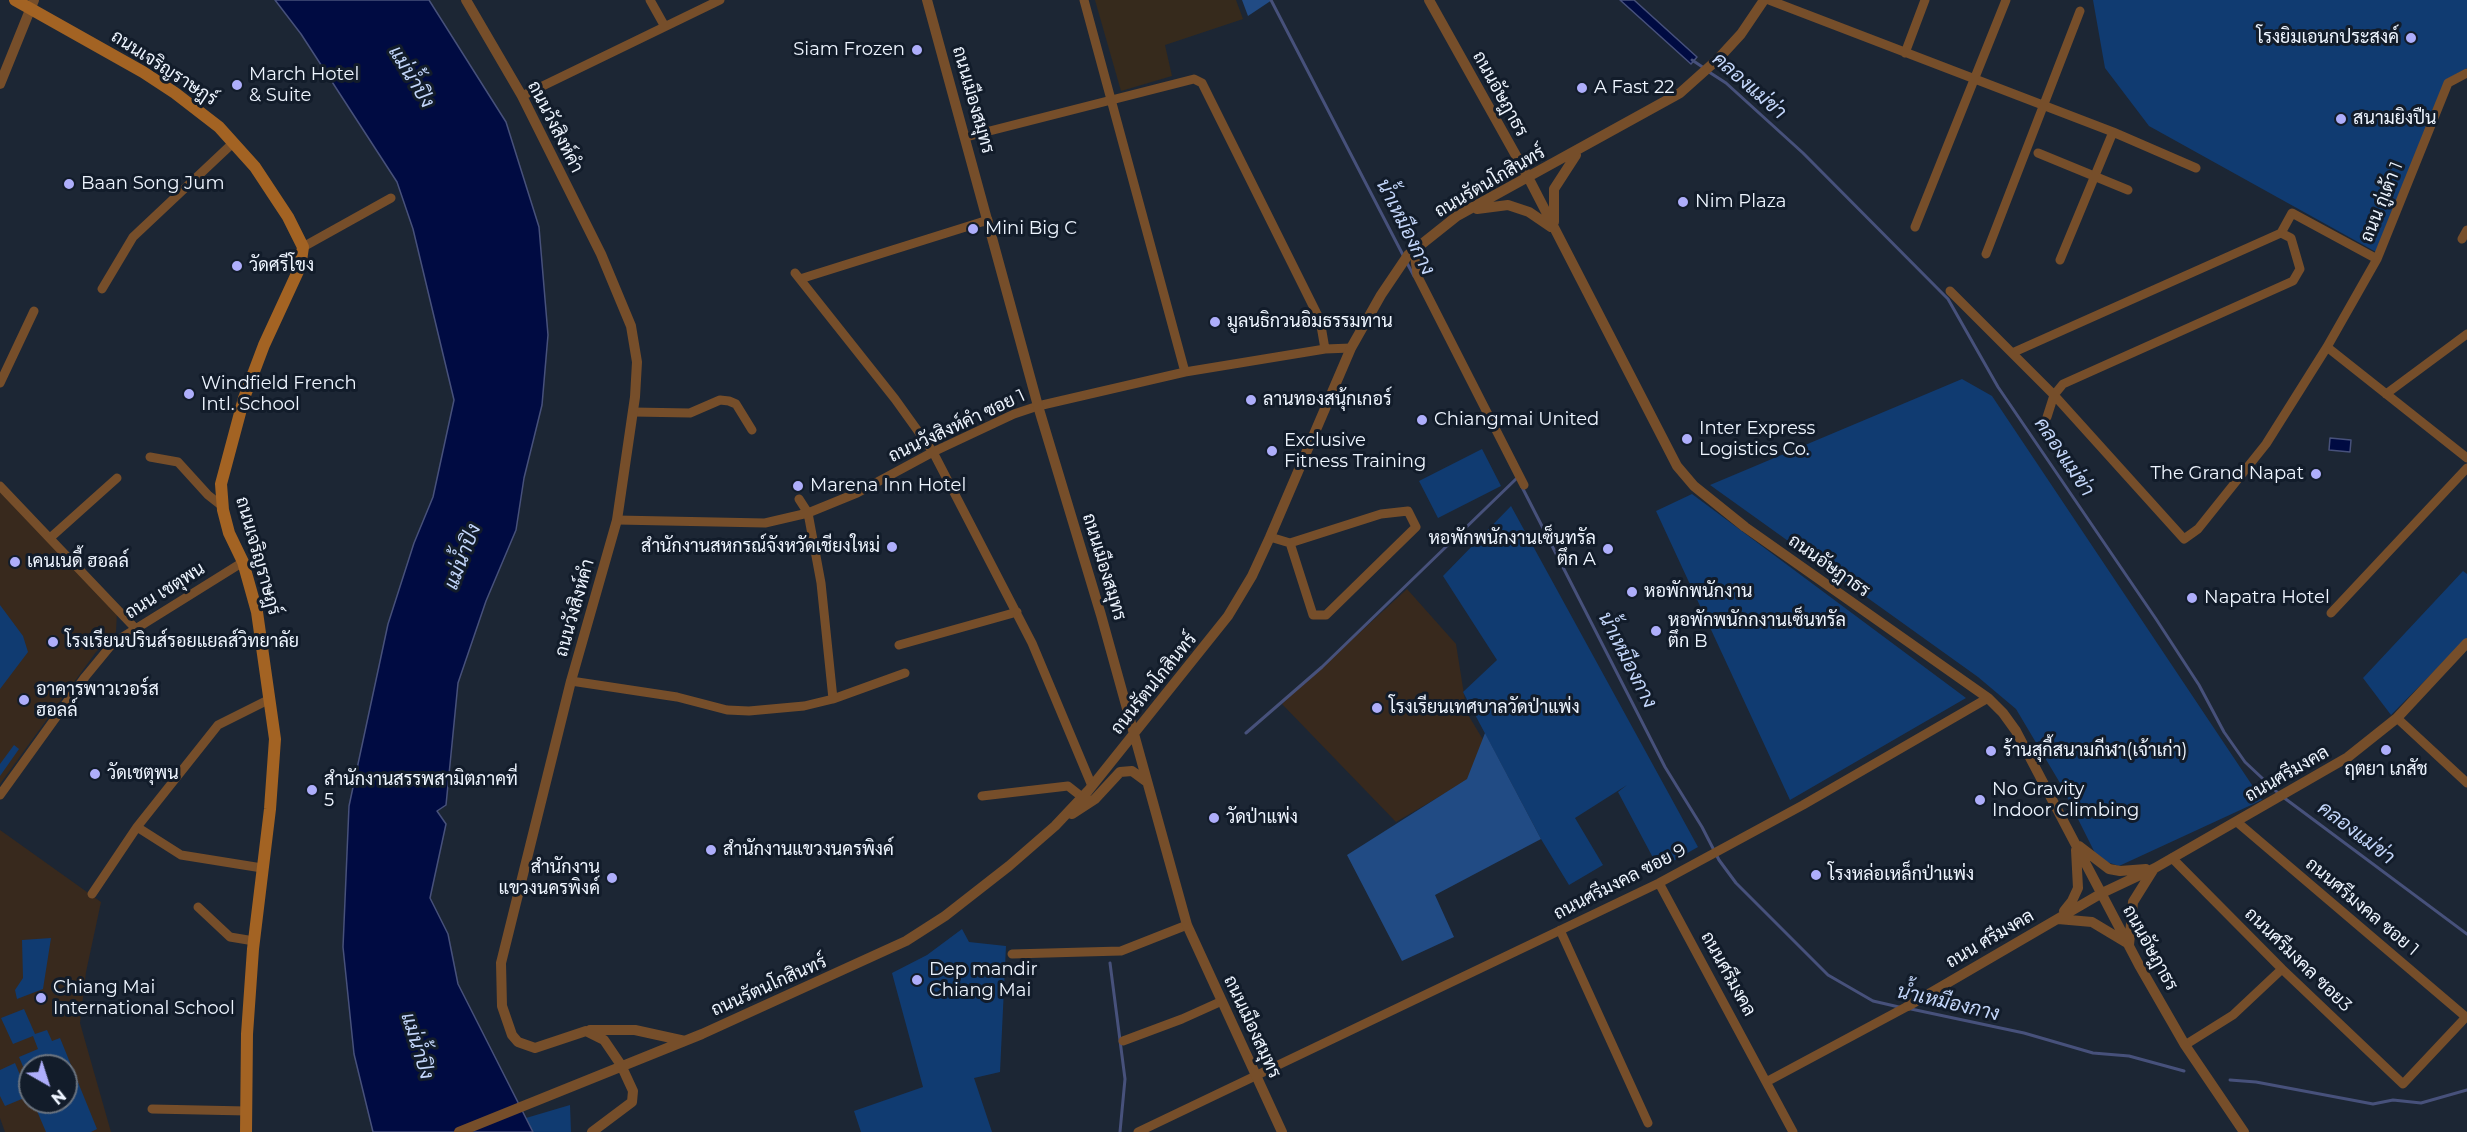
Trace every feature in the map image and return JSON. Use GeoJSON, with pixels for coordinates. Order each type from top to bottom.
{"type":"FeatureCollection","features":[{"type":"Feature","properties":{"kind":"main road","name":"ถนนเจริญราษฎร์"},"geometry":{"type":"LineString","coordinates":[[15,0],[32,4],[175,93],[234,142],[274,194],[303,247],[300,267],[264,345],[244,398],[222,475],[222,506],[229,533],[243,562],[257,612],[275,739],[270,809],[254,940],[247,1034],[246,1132]]}},
{"type":"Feature","properties":{"kind":"street","name":"ถนนวังสิงห์คำ"},"geometry":{"type":"LineString","coordinates":[[466,0],[522,96],[601,254],[631,326],[637,362],[633,412],[617,520],[571,681],[501,963],[500,993],[512,1035],[526,1046],[546,1045],[586,1030]]}},
{"type":"Feature","properties":{"kind":"street"},"geometry":{"type":"LineString","coordinates":[[650,0],[664,26]]}},
{"type":"Feature","properties":{"kind":"street"},"geometry":{"type":"LineString","coordinates":[[522,96],[720,0]]}},
{"type":"Feature","properties":{"kind":"street","name":"ถนนเมืองสมุทร"},"geometry":{"type":"LineString","coordinates":[[927,0],[1038,406],[1101,615],[1187,925],[1282,1132]]}},
{"type":"Feature","properties":{"kind":"street"},"geometry":{"type":"LineString","coordinates":[[1084,0],[1185,372]]}},
{"type":"Feature","properties":{"kind":"street","name":"ถนนอัษฎาธร"},"geometry":{"type":"LineString","coordinates":[[1429,0],[1528,177],[1669,452],[1686,477],[1744,527],[1988,698],[2016,731],[2129,945],[2185,1045],[2244,1132]]}},
{"type":"Feature","properties":{"kind":"street","name":"ถนนรัตนโกสินทร์"},"geometry":{"type":"LineString","coordinates":[[459,1132],[605,1071],[685,1041],[906,941],[945,916],[1009,866],[1055,826],[1092,786],[1228,616],[1252,576],[1270,537],[1351,348],[1383,291],[1411,253],[1462,213],[1664,104],[1700,77],[1714,63],[1741,34],[1764,0]]}},
{"type":"Feature","properties":{"kind":"street"},"geometry":{"type":"LineString","coordinates":[[1768,0],[2113,132],[2196,168]]}},
{"type":"Feature","properties":{"kind":"street"},"geometry":{"type":"LineString","coordinates":[[1905,52],[1925,0]]}},
{"type":"Feature","properties":{"kind":"street"},"geometry":{"type":"LineString","coordinates":[[1916,228],[2006,0]]}},
{"type":"Feature","properties":{"kind":"street"},"geometry":{"type":"LineString","coordinates":[[0,84],[32,4]]}},
{"type":"Feature","properties":{"kind":"street"},"geometry":{"type":"LineString","coordinates":[[1986,254],[2080,11]]}},
{"type":"Feature","properties":{"kind":"street","name":"ถนน กู่เต้า 1"},"geometry":{"type":"LineString","coordinates":[[2054,394],[2184,539],[2198,529],[2266,444],[2327,348],[2377,259],[2448,83],[2467,73]]}},
{"type":"Feature","properties":{"kind":"street"},"geometry":{"type":"LineString","coordinates":[[966,137],[1194,79],[1202,83],[1320,320],[1325,349]]}},
{"type":"Feature","properties":{"kind":"street"},"geometry":{"type":"LineString","coordinates":[[2060,260],[2113,132]]}},
{"type":"Feature","properties":{"kind":"street"},"geometry":{"type":"LineString","coordinates":[[102,289],[133,237],[234,142]]}},
{"type":"Feature","properties":{"kind":"street"},"geometry":{"type":"LineString","coordinates":[[1555,230],[1552,207],[1554,189],[1569,162],[1582,148]]}},
{"type":"Feature","properties":{"kind":"street"},"geometry":{"type":"LineString","coordinates":[[2038,153],[2128,190]]}},
{"type":"Feature","properties":{"kind":"street"},"geometry":{"type":"LineString","coordinates":[[303,247],[391,198]]}},
{"type":"Feature","properties":{"kind":"street"},"geometry":{"type":"LineString","coordinates":[[1462,213],[1508,205],[1529,212],[1555,230]]}},
{"type":"Feature","properties":{"kind":"street"},"geometry":{"type":"LineString","coordinates":[[2012,353],[2281,232],[2292,213],[2377,259]]}},
{"type":"Feature","properties":{"kind":"street"},"geometry":{"type":"LineString","coordinates":[[988,220],[798,276],[895,399],[933,452],[1017,612],[1092,786]]}},
{"type":"Feature","properties":{"kind":"street"},"geometry":{"type":"LineString","coordinates":[[2047,417],[2054,394],[2063,384],[2293,281],[2300,269],[2292,238],[2281,232]]}},
{"type":"Feature","properties":{"kind":"street"},"geometry":{"type":"LineString","coordinates":[[1411,253],[1417,275],[1524,485]]}},
{"type":"Feature","properties":{"kind":"street"},"geometry":{"type":"LineString","coordinates":[[1950,291],[2054,394]]}},
{"type":"Feature","properties":{"kind":"street"},"geometry":{"type":"LineString","coordinates":[[2,383],[34,311]]}},
{"type":"Feature","properties":{"kind":"street"},"geometry":{"type":"LineString","coordinates":[[2386,394],[2467,334]]}},
{"type":"Feature","properties":{"kind":"street","name":"ถนนวังสิงห์คำ ซอย 1"},"geometry":{"type":"LineString","coordinates":[[617,520],[765,523],[808,513],[856,493],[933,452],[1014,414],[1038,406],[1185,372],[1325,349],[1351,348]]}},
{"type":"Feature","properties":{"kind":"street"},"geometry":{"type":"LineString","coordinates":[[2327,348],[2467,458]]}},
{"type":"Feature","properties":{"kind":"street"},"geometry":{"type":"LineString","coordinates":[[633,412],[690,413],[720,400],[729,401],[736,404],[752,430]]}},
{"type":"Feature","properties":{"kind":"street"},"geometry":{"type":"LineString","coordinates":[[150,457],[178,462],[208,495],[222,506]]}},
{"type":"Feature","properties":{"kind":"street"},"geometry":{"type":"LineString","coordinates":[[2331,613],[2467,468]]}},
{"type":"Feature","properties":{"kind":"street"},"geometry":{"type":"LineString","coordinates":[[50,538],[117,478]]}},
{"type":"Feature","properties":{"kind":"street"},"geometry":{"type":"LineString","coordinates":[[0,486],[135,628]]}},
{"type":"Feature","properties":{"kind":"street"},"geometry":{"type":"LineString","coordinates":[[799,499],[808,513],[821,583],[833,699]]}},
{"type":"Feature","properties":{"kind":"street"},"geometry":{"type":"LineString","coordinates":[[1270,537],[1290,543],[1381,514],[1408,511],[1416,527],[1326,615],[1313,615],[1290,543]]}},
{"type":"Feature","properties":{"kind":"street","name":"ถนน เชตุพน"},"geometry":{"type":"LineString","coordinates":[[0,795],[85,677],[113,643],[243,562]]}},
{"type":"Feature","properties":{"kind":"street"},"geometry":{"type":"LineString","coordinates":[[899,645],[1017,612]]}},
{"type":"Feature","properties":{"kind":"street","name":"ถนนศรีมงคล"},"geometry":{"type":"LineString","coordinates":[[2102,893],[2155,868],[2274,802],[2348,757],[2397,718],[2467,643]]}},
{"type":"Feature","properties":{"kind":"street"},"geometry":{"type":"LineString","coordinates":[[571,681],[677,697],[727,710],[749,711],[804,706],[833,699],[905,673]]}},
{"type":"Feature","properties":{"kind":"street","name":"ถนนศรีมงคล ซอย 9"},"geometry":{"type":"LineString","coordinates":[[1138,1132],[1659,883],[1988,698]]}},
{"type":"Feature","properties":{"kind":"street"},"geometry":{"type":"LineString","coordinates":[[92,894],[137,827],[218,725],[270,699]]}},
{"type":"Feature","properties":{"kind":"street"},"geometry":{"type":"LineString","coordinates":[[2397,718],[2467,783]]}},
{"type":"Feature","properties":{"kind":"street"},"geometry":{"type":"LineString","coordinates":[[1055,826],[1095,799],[1120,772],[1132,771],[1147,782]]}},
{"type":"Feature","properties":{"kind":"street"},"geometry":{"type":"LineString","coordinates":[[982,796],[1068,786],[1082,797]]}},
{"type":"Feature","properties":{"kind":"street","name":"ถนนศรีมงคล ซอย 1"},"geometry":{"type":"LineString","coordinates":[[2237,822],[2466,1017]]}},
{"type":"Feature","properties":{"kind":"street"},"geometry":{"type":"LineString","coordinates":[[137,827],[182,855],[262,868]]}},
{"type":"Feature","properties":{"kind":"street"},"geometry":{"type":"LineString","coordinates":[[2075,843],[2109,868],[2120,871],[2155,868]]}},
{"type":"Feature","properties":{"kind":"street"},"geometry":{"type":"LineString","coordinates":[[2058,919],[2073,901],[2078,888],[2075,843]]}},
{"type":"Feature","properties":{"kind":"street","name":"ถนนศรีมงคล ซอย3"},"geometry":{"type":"LineString","coordinates":[[2172,858],[2282,969],[2403,1084],[2466,1017]]}},
{"type":"Feature","properties":{"kind":"street"},"geometry":{"type":"LineString","coordinates":[[2058,919],[2091,922],[2129,945],[2133,902],[2155,868]]}},
{"type":"Feature","properties":{"kind":"street","name":"ถนนศรีมงคล"},"geometry":{"type":"LineString","coordinates":[[1659,883],[1768,1081],[1793,1132]]}},
{"type":"Feature","properties":{"kind":"street","name":"ถนน ศรีมงคล"},"geometry":{"type":"LineString","coordinates":[[1768,1081],[1889,1017],[2102,893]]}},
{"type":"Feature","properties":{"kind":"street"},"geometry":{"type":"LineString","coordinates":[[198,907],[230,937],[254,940]]}},
{"type":"Feature","properties":{"kind":"street"},"geometry":{"type":"LineString","coordinates":[[1012,954],[1121,951],[1187,925]]}},
{"type":"Feature","properties":{"kind":"street"},"geometry":{"type":"LineString","coordinates":[[1560,930],[1648,1123]]}},
{"type":"Feature","properties":{"kind":"street"},"geometry":{"type":"LineString","coordinates":[[2185,1045],[2233,1015],[2282,969]]}},
{"type":"Feature","properties":{"kind":"street"},"geometry":{"type":"LineString","coordinates":[[1124,1041],[1222,1001]]}},
{"type":"Feature","properties":{"kind":"street"},"geometry":{"type":"LineString","coordinates":[[586,1030],[635,1030],[685,1041]]}},
{"type":"Feature","properties":{"kind":"street"},"geometry":{"type":"LineString","coordinates":[[586,1030],[604,1040],[621,1065],[633,1090],[632,1102],[592,1132]]}},
{"type":"Feature","properties":{"kind":"street"},"geometry":{"type":"LineString","coordinates":[[152,1109],[247,1111]]}},
{"type":"Feature","properties":{"kind":"shaded area"},"geometry":{"type":"Polygon","coordinates":[[[1095,0],[1236,0],[1243,19],[1165,45],[1172,76],[1121,91],[1095,0]]]}},
{"type":"Feature","properties":{"kind":"shaded area"},"geometry":{"type":"Polygon","coordinates":[[[1242,0],[1272,0],[1248,16],[1242,0]]]}},
{"type":"Feature","properties":{"kind":"shaded area"},"geometry":{"type":"Polygon","coordinates":[[[2093,0],[2467,0],[2467,68],[2446,80],[2376,252],[2149,126],[2105,68],[2093,0]]]}},
{"type":"Feature","properties":{"kind":"shaded area"},"geometry":{"type":"Polygon","coordinates":[[[1962,379],[1992,396],[2262,800],[2119,866],[2098,859],[2060,783],[2016,709],[1978,677],[1710,485],[1962,379]]]}},
{"type":"Feature","properties":{"kind":"shaded area"},"geometry":{"type":"Polygon","coordinates":[[[1482,449],[1501,486],[1438,518],[1419,481],[1482,449]]]}},
{"type":"Feature","properties":{"kind":"shaded area","name":"โรงเรียนปรินส์รอยแยลส์วิทยาลัย"},"geometry":{"type":"Polygon","coordinates":[[[0,490],[117,612],[116,632],[96,652],[0,784],[0,490]]]}},
{"type":"Feature","properties":{"kind":"shaded area"},"geometry":{"type":"Polygon","coordinates":[[[1692,494],[1966,698],[1790,800],[1656,511],[1692,494]]]}},
{"type":"Feature","properties":{"kind":"shaded area"},"geometry":{"type":"Polygon","coordinates":[[[1511,506],[1698,847],[1659,869],[1618,792],[1627,785],[1575,818],[1603,865],[1569,885],[1541,839],[1463,692],[1497,660],[1443,576],[1511,506]]]}},
{"type":"Feature","properties":{"kind":"shaded area"},"geometry":{"type":"Polygon","coordinates":[[[2463,571],[2467,574],[2467,638],[2391,715],[2363,678],[2463,571]]]}},
{"type":"Feature","properties":{"kind":"shaded area","name":"โรงเรียนเทศบาลวัดป่าแพ่ง"},"geometry":{"type":"Polygon","coordinates":[[[1407,589],[1456,644],[1467,713],[1497,763],[1396,822],[1282,704],[1407,589]]]}},
{"type":"Feature","properties":{"kind":"shaded area"},"geometry":{"type":"Polygon","coordinates":[[[0,605],[23,636],[28,652],[0,689],[0,605]]]}},
{"type":"Feature","properties":{"kind":"shaded area"},"geometry":{"type":"Polygon","coordinates":[[[1485,733],[1541,839],[1435,895],[1454,937],[1402,961],[1347,855],[1467,779],[1485,733]]]}},
{"type":"Feature","properties":{"kind":"shaded area"},"geometry":{"type":"Polygon","coordinates":[[[14,745],[19,749],[0,776],[0,764],[14,745]]]}},
{"type":"Feature","properties":{"kind":"shaded area","name":"Chiang Mai International School"},"geometry":{"type":"Polygon","coordinates":[[[0,830],[101,902],[86,972],[80,1023],[111,1132],[5,1132],[0,1118],[0,830]]]}},
{"type":"Feature","properties":{"kind":"shaded area"},"geometry":{"type":"Polygon","coordinates":[[[962,929],[969,942],[1006,946],[1000,1072],[974,1078],[992,1132],[861,1132],[854,1111],[923,1087],[892,973],[927,955],[962,929]]]}},
{"type":"Feature","properties":{"kind":"shaded area"},"geometry":{"type":"Polygon","coordinates":[[[51,938],[43,989],[17,999],[15,990],[23,978],[22,940],[51,938]]]}},
{"type":"Feature","properties":{"kind":"shaded area"},"geometry":{"type":"Polygon","coordinates":[[[24,1009],[35,1034],[47,1030],[52,1041],[60,1038],[67,1054],[26,1054],[38,1049],[33,1036],[13,1044],[1,1018],[24,1009]]]}},
{"type":"Feature","properties":{"kind":"shaded area"},"geometry":{"type":"Polygon","coordinates":[[[15,1063],[18,1070],[18,1101],[5,1106],[0,1096],[0,1070],[15,1063]]]}},
{"type":"Feature","properties":{"kind":"shaded area"},"geometry":{"type":"Polygon","coordinates":[[[78,1082],[97,1129],[91,1132],[46,1132],[38,1114],[78,1114],[78,1082]]]}},
{"type":"Feature","properties":{"kind":"shaded area"},"geometry":{"type":"Polygon","coordinates":[[[570,1105],[571,1132],[533,1132],[526,1118],[570,1105]]]}},
{"type":"Feature","properties":{"kind":"water","name":"แม่น้ำปิง"},"geometry":{"type":"Polygon","coordinates":[[[275,0],[429,0],[506,122],[539,227],[548,335],[542,405],[524,478],[516,530],[486,601],[458,683],[446,805],[437,811],[446,824],[430,898],[448,934],[458,984],[533,1132],[373,1132],[354,1054],[343,947],[349,806],[388,624],[414,543],[433,497],[454,400],[413,229],[397,182],[301,34],[275,0]]]}},
{"type":"Feature","properties":{"kind":"water"},"geometry":{"type":"Polygon","coordinates":[[[1620,0],[1634,0],[1697,57],[1691,64],[1620,0]]]}},
{"type":"Feature","properties":{"kind":"water"},"geometry":{"type":"Polygon","coordinates":[[[2330,438],[2351,440],[2350,452],[2329,450],[2330,438]]]}},
{"type":"Feature","properties":{"kind":"waterway","name":"น้ำเหมืองกาง"},"geometry":{"type":"LineString","coordinates":[[1271,0],[1404,257]]}},
{"type":"Feature","properties":{"kind":"waterway","name":"คลองแม่ข่า"},"geometry":{"type":"LineString","coordinates":[[1692,60],[1704,68]]}},
{"type":"Feature","properties":{"kind":"waterway","name":"คลองแม่ข่า"},"geometry":{"type":"LineString","coordinates":[[1709,72],[1726,83],[1803,153],[1948,299],[1998,387],[2156,619],[2199,685],[2224,732],[2245,762],[2278,793]]}},
{"type":"Feature","properties":{"kind":"waterway","name":"น้ำเหมืองกาง"},"geometry":{"type":"LineString","coordinates":[[1407,263],[1414,276]]}},
{"type":"Feature","properties":{"kind":"waterway"},"geometry":{"type":"LineString","coordinates":[[1246,733],[1322,667],[1517,478]]}},
{"type":"Feature","properties":{"kind":"waterway","name":"น้ำเหมืองกาง"},"geometry":{"type":"LineString","coordinates":[[1522,487],[1665,767],[1702,827],[1719,860],[1736,883],[1828,975],[1873,1001],[1899,1007]]}},
{"type":"Feature","properties":{"kind":"waterway","name":"คลองแม่ข่า"},"geometry":{"type":"LineString","coordinates":[[2283,797],[2467,934]]}},
{"type":"Feature","properties":{"kind":"waterway"},"geometry":{"type":"LineString","coordinates":[[1110,963],[1125,1079],[1120,1132]]}},
{"type":"Feature","properties":{"kind":"waterway","name":"น้ำเหมืองกาง"},"geometry":{"type":"LineString","coordinates":[[1911,1009],[2024,1033],[2093,1053],[2129,1056],[2184,1071]]}},
{"type":"Feature","properties":{"kind":"waterway","name":"น้ำเหมืองกาง"},"geometry":{"type":"LineString","coordinates":[[2230,1080],[2256,1082],[2373,1104],[2393,1100],[2421,1103],[2467,1090]]}},
{"type":"Feature","properties":{"kind":"place","name":"โรงยิมเอนกประสงค์"},"geometry":{"type":"Point","coordinates":[2411,38]}},
{"type":"Feature","properties":{"kind":"place","name":"Siam Frozen"},"geometry":{"type":"Point","coordinates":[917,50]}},
{"type":"Feature","properties":{"kind":"place","name":"March Hotel & Suite"},"geometry":{"type":"Point","coordinates":[237,85]}},
{"type":"Feature","properties":{"kind":"place","name":"A Fast 22"},"geometry":{"type":"Point","coordinates":[1582,88]}},
{"type":"Feature","properties":{"kind":"place","name":"สนามยิงปืน"},"geometry":{"type":"Point","coordinates":[2341,119]}},
{"type":"Feature","properties":{"kind":"place","name":"Baan Song Jum"},"geometry":{"type":"Point","coordinates":[69,184]}},
{"type":"Feature","properties":{"kind":"place","name":"Nim Plaza"},"geometry":{"type":"Point","coordinates":[1683,202]}},
{"type":"Feature","properties":{"kind":"place","name":"Mini Big C"},"geometry":{"type":"Point","coordinates":[973,229]}},
{"type":"Feature","properties":{"kind":"place","name":"วัดศรีโขง"},"geometry":{"type":"Point","coordinates":[237,266]}},
{"type":"Feature","properties":{"kind":"place","name":"มูลนธิกวนอิมธรรมทาน"},"geometry":{"type":"Point","coordinates":[1215,322]}},
{"type":"Feature","properties":{"kind":"place","name":"Windfield French Intl. School"},"geometry":{"type":"Point","coordinates":[189,394]}},
{"type":"Feature","properties":{"kind":"place","name":"ลานทองสนุ้กเกอร์"},"geometry":{"type":"Point","coordinates":[1251,400]}},
{"type":"Feature","properties":{"kind":"place","name":"Chiangmai United"},"geometry":{"type":"Point","coordinates":[1422,420]}},
{"type":"Feature","properties":{"kind":"place","name":"Inter Express Logistics Co."},"geometry":{"type":"Point","coordinates":[1687,439]}},
{"type":"Feature","properties":{"kind":"place","name":"Exclusive Fitness Training"},"geometry":{"type":"Point","coordinates":[1272,451]}},
{"type":"Feature","properties":{"kind":"place","name":"The Grand Napat"},"geometry":{"type":"Point","coordinates":[2316,474]}},
{"type":"Feature","properties":{"kind":"place","name":"Marena Inn Hotel"},"geometry":{"type":"Point","coordinates":[798,486]}},
{"type":"Feature","properties":{"kind":"place","name":"สำนักงานสหกรณ์จังหวัดเชียงใหม่"},"geometry":{"type":"Point","coordinates":[892,547]}},
{"type":"Feature","properties":{"kind":"place","name":"หอพักพนักงานเซ็นทรัล ตึก A"},"geometry":{"type":"Point","coordinates":[1608,549]}},
{"type":"Feature","properties":{"kind":"place","name":"เคนเนดี้ ฮอลล์"},"geometry":{"type":"Point","coordinates":[15,562]}},
{"type":"Feature","properties":{"kind":"place","name":"หอพักพนักงาน"},"geometry":{"type":"Point","coordinates":[1632,592]}},
{"type":"Feature","properties":{"kind":"place","name":"Napatra Hotel"},"geometry":{"type":"Point","coordinates":[2192,598]}},
{"type":"Feature","properties":{"kind":"place","name":"หอพักพนักกงานเซ็นทรัล ตึก B"},"geometry":{"type":"Point","coordinates":[1656,631]}},
{"type":"Feature","properties":{"kind":"place","name":"โรงเรียนปรินส์รอยแยลส์วิทยาลัย"},"geometry":{"type":"Point","coordinates":[53,642]}},
{"type":"Feature","properties":{"kind":"place","name":"อาคารพาวเวอร์ส ฮอลล์"},"geometry":{"type":"Point","coordinates":[24,700]}},
{"type":"Feature","properties":{"kind":"place","name":"โรงเรียนเทศบาลวัดป่าแพ่ง"},"geometry":{"type":"Point","coordinates":[1377,708]}},
{"type":"Feature","properties":{"kind":"place","name":"ฤตยา เภสัช"},"geometry":{"type":"Point","coordinates":[2386,750]}},
{"type":"Feature","properties":{"kind":"place","name":"ร้านสุกี้สนามกีฬา(เจ้าเก่า)"},"geometry":{"type":"Point","coordinates":[1991,751]}},
{"type":"Feature","properties":{"kind":"place","name":"วัดเชตุพน"},"geometry":{"type":"Point","coordinates":[95,774]}},
{"type":"Feature","properties":{"kind":"place","name":"สำนักงานสรรพสามิตภาคที่ 5"},"geometry":{"type":"Point","coordinates":[312,790]}},
{"type":"Feature","properties":{"kind":"place","name":"No Gravity Indoor Climbing"},"geometry":{"type":"Point","coordinates":[1980,800]}},
{"type":"Feature","properties":{"kind":"place","name":"วัดป่าแพ่ง"},"geometry":{"type":"Point","coordinates":[1214,818]}},
{"type":"Feature","properties":{"kind":"place","name":"สำนักงานแขวงนครพิงค์"},"geometry":{"type":"Point","coordinates":[711,850]}},
{"type":"Feature","properties":{"kind":"place","name":"โรงหล่อเหล็กป่าแพ่ง"},"geometry":{"type":"Point","coordinates":[1816,875]}},
{"type":"Feature","properties":{"kind":"place","name":"สำนักงาน แขวงนครพิงค์"},"geometry":{"type":"Point","coordinates":[612,878]}},
{"type":"Feature","properties":{"kind":"place","name":"Dep mandir Chiang Mai"},"geometry":{"type":"Point","coordinates":[917,980]}},
{"type":"Feature","properties":{"kind":"place","name":"Chiang Mai International School"},"geometry":{"type":"Point","coordinates":[41,998]}}]}
